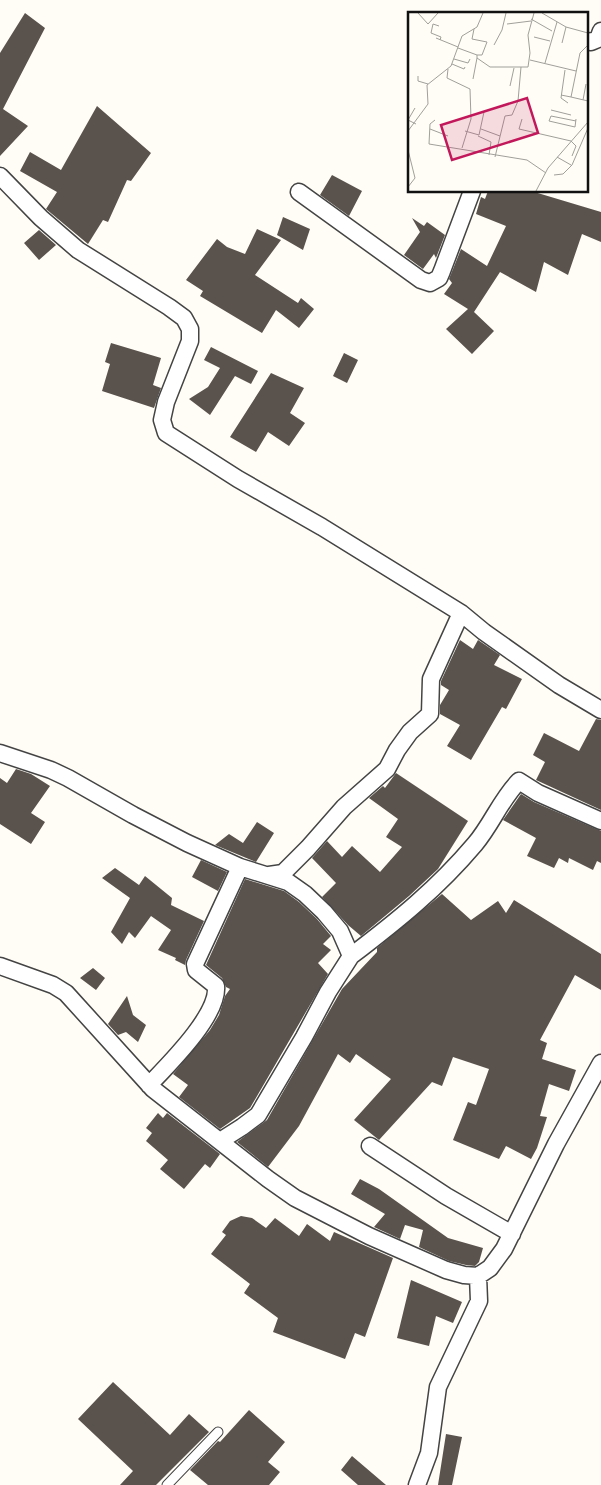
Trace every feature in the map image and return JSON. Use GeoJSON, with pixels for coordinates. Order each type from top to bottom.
{"type":"FeatureCollection","features":[{"type":"Feature","properties":{"kind":"street"},"geometry":{"type":"LineString","coordinates":[[588,42],[598,39],[601,32]]}},
{"type":"Feature","properties":{"kind":"street"},"geometry":{"type":"LineString","coordinates":[[0,176],[42,218],[78,250],[184,318],[190,329],[190,341],[166,402],[162,420],[166,432],[238,479],[322,527],[461,613],[484,632],[559,685],[601,710]]}},
{"type":"Feature","properties":{"kind":"street"},"geometry":{"type":"LineString","coordinates":[[299,192],[421,280],[430,283],[439,278],[472,192]]}},
{"type":"Feature","properties":{"kind":"street"},"geometry":{"type":"LineString","coordinates":[[269,875],[283,873],[344,807],[387,769],[397,750],[410,732],[430,714],[431,679],[461,613]]}},
{"type":"Feature","properties":{"kind":"street"},"geometry":{"type":"LineString","coordinates":[[0,753],[51,770],[68,778],[142,820],[240,867],[288,882],[305,894],[324,912],[340,932],[351,956]]}},
{"type":"Feature","properties":{"kind":"street"},"geometry":{"type":"LineString","coordinates":[[220,1140],[258,1115],[328,992],[351,956],[429,894],[476,842],[510,789],[518,781],[538,793],[601,821]]}},
{"type":"Feature","properties":{"kind":"street"},"geometry":{"type":"LineString","coordinates":[[149,1084],[181,1050],[204,1021],[214,1002],[217,993],[216,986],[196,970],[195,964],[240,867]]}},
{"type":"Feature","properties":{"kind":"street"},"geometry":{"type":"LineString","coordinates":[[0,966],[52,984],[66,993],[149,1084],[268,1180],[295,1198],[340,1222],[446,1270],[464,1275],[478,1276],[490,1268],[504,1249],[556,1144],[601,1063]]}},
{"type":"Feature","properties":{"kind":"street"},"geometry":{"type":"LineString","coordinates":[[370,1146],[446,1196],[512,1234]]}},
{"type":"Feature","properties":{"kind":"street"},"geometry":{"type":"LineString","coordinates":[[417,1485],[429,1453],[438,1387],[479,1301],[478,1276]]}},
{"type":"Feature","properties":{"kind":"lane"},"geometry":{"type":"LineString","coordinates":[[167,1485],[218,1432]]}},
{"type":"Feature","properties":{"kind":"building"},"geometry":{"type":"Polygon","coordinates":[[[25,13],[45,28],[3,109],[28,126],[0,156],[0,53],[25,13]]]}},
{"type":"Feature","properties":{"kind":"building"},"geometry":{"type":"Polygon","coordinates":[[[97,106],[151,153],[131,181],[127,180],[108,222],[103,220],[88,244],[46,209],[57,192],[20,171],[30,152],[61,170],[97,106]]]}},
{"type":"Feature","properties":{"kind":"building"},"geometry":{"type":"Polygon","coordinates":[[[332,175],[362,191],[349,216],[320,195],[332,175]]]}},
{"type":"Feature","properties":{"kind":"building"},"geometry":{"type":"Polygon","coordinates":[[[488,192],[534,192],[601,212],[601,242],[582,234],[568,275],[544,262],[536,292],[500,272],[474,312],[494,331],[472,354],[446,329],[468,309],[444,294],[452,283],[449,279],[461,249],[487,266],[506,226],[476,214],[481,197],[485,199],[488,192]]]}},
{"type":"Feature","properties":{"kind":"building"},"geometry":{"type":"Polygon","coordinates":[[[283,217],[310,229],[303,250],[277,235],[283,217]]]}},
{"type":"Feature","properties":{"kind":"building"},"geometry":{"type":"Polygon","coordinates":[[[412,218],[424,226],[427,222],[445,235],[436,258],[434,254],[423,269],[404,255],[420,232],[412,218]]]}},
{"type":"Feature","properties":{"kind":"building"},"geometry":{"type":"Polygon","coordinates":[[[257,229],[281,240],[255,275],[298,303],[301,298],[314,309],[299,328],[276,310],[262,333],[200,296],[203,291],[186,280],[217,239],[227,247],[245,254],[257,229]]]}},
{"type":"Feature","properties":{"kind":"building"},"geometry":{"type":"Polygon","coordinates":[[[39,230],[56,245],[39,260],[24,243],[39,230]]]}},
{"type":"Feature","properties":{"kind":"building"},"geometry":{"type":"Polygon","coordinates":[[[111,343],[161,358],[153,385],[161,388],[154,408],[102,391],[110,364],[105,362],[111,343]]]}},
{"type":"Feature","properties":{"kind":"building"},"geometry":{"type":"Polygon","coordinates":[[[211,347],[258,371],[251,384],[235,376],[210,415],[189,399],[208,387],[220,368],[204,360],[211,347]]]}},
{"type":"Feature","properties":{"kind":"building"},"geometry":{"type":"Polygon","coordinates":[[[344,353],[358,360],[347,383],[333,376],[344,353]]]}},
{"type":"Feature","properties":{"kind":"building"},"geometry":{"type":"Polygon","coordinates":[[[271,373],[304,388],[290,413],[305,423],[289,446],[268,432],[256,452],[230,437],[271,373]]]}},
{"type":"Feature","properties":{"kind":"building"},"geometry":{"type":"Polygon","coordinates":[[[460,640],[473,649],[478,640],[500,655],[494,665],[522,679],[506,709],[502,707],[471,760],[447,746],[460,725],[440,714],[440,705],[449,690],[441,685],[441,681],[460,640]]]}},
{"type":"Feature","properties":{"kind":"building"},"geometry":{"type":"Polygon","coordinates":[[[596,719],[601,720],[601,810],[536,780],[545,762],[533,755],[544,733],[579,751],[596,719]]]}},
{"type":"Feature","properties":{"kind":"building"},"geometry":{"type":"Polygon","coordinates":[[[16,769],[31,774],[50,786],[31,813],[45,822],[31,844],[0,824],[0,778],[7,783],[16,769]]]}},
{"type":"Feature","properties":{"kind":"building"},"geometry":{"type":"Polygon","coordinates":[[[396,773],[468,821],[438,869],[361,936],[322,897],[336,883],[312,858],[327,841],[342,857],[352,846],[380,872],[402,847],[386,837],[398,819],[369,798],[383,786],[385,788],[396,773]]]}},
{"type":"Feature","properties":{"kind":"building"},"geometry":{"type":"Polygon","coordinates":[[[521,794],[534,802],[601,831],[601,863],[597,861],[593,870],[569,858],[568,863],[559,858],[554,868],[527,856],[536,838],[503,820],[521,794]]]}},
{"type":"Feature","properties":{"kind":"building"},"geometry":{"type":"Polygon","coordinates":[[[257,822],[274,833],[256,862],[215,845],[229,834],[243,843],[257,822]]]}},
{"type":"Feature","properties":{"kind":"building"},"geometry":{"type":"Polygon","coordinates":[[[201,860],[227,872],[218,891],[192,877],[201,860]]]}},
{"type":"Feature","properties":{"kind":"building"},"geometry":{"type":"Polygon","coordinates":[[[115,868],[139,885],[145,876],[172,898],[171,905],[204,921],[185,965],[175,960],[176,958],[158,950],[171,930],[151,916],[135,938],[129,932],[122,944],[111,932],[130,898],[102,878],[115,868]]]}},
{"type":"Feature","properties":{"kind":"building"},"geometry":{"type":"Polygon","coordinates":[[[245,879],[284,891],[299,902],[331,936],[323,944],[331,950],[318,963],[328,974],[250,1108],[220,1129],[179,1097],[188,1085],[173,1074],[210,1030],[219,1015],[225,996],[230,989],[226,987],[222,978],[206,965],[245,879]]]}},
{"type":"Feature","properties":{"kind":"building"},"geometry":{"type":"Polygon","coordinates":[[[442,894],[471,920],[498,901],[506,913],[514,900],[601,954],[601,990],[575,975],[540,1040],[547,1043],[542,1059],[576,1070],[569,1091],[549,1084],[540,1116],[547,1117],[537,1148],[531,1159],[506,1146],[499,1159],[453,1140],[468,1102],[476,1105],[489,1069],[453,1057],[442,1086],[432,1082],[379,1140],[354,1120],[391,1079],[356,1054],[350,1063],[338,1054],[299,1126],[268,1167],[237,1142],[267,1120],[342,989],[377,952],[377,948],[442,894]]]}},
{"type":"Feature","properties":{"kind":"building"},"geometry":{"type":"Polygon","coordinates":[[[93,968],[105,978],[96,990],[80,978],[93,968]]]}},
{"type":"Feature","properties":{"kind":"building"},"geometry":{"type":"Polygon","coordinates":[[[127,996],[133,1015],[146,1025],[138,1042],[126,1032],[118,1035],[108,1024],[127,996]]]}},
{"type":"Feature","properties":{"kind":"building"},"geometry":{"type":"Polygon","coordinates":[[[158,1113],[163,1118],[167,1113],[220,1154],[210,1168],[205,1164],[184,1189],[160,1169],[168,1160],[146,1141],[152,1133],[146,1128],[158,1113]]]}},
{"type":"Feature","properties":{"kind":"building"},"geometry":{"type":"Polygon","coordinates":[[[360,1179],[379,1189],[448,1238],[483,1248],[479,1262],[475,1266],[449,1261],[419,1247],[423,1230],[405,1225],[400,1239],[374,1227],[385,1214],[351,1194],[360,1179]]]}},
{"type":"Feature","properties":{"kind":"building"},"geometry":{"type":"Polygon","coordinates":[[[241,1216],[252,1218],[266,1228],[275,1218],[299,1236],[307,1224],[330,1241],[334,1232],[393,1258],[365,1337],[355,1333],[345,1359],[273,1332],[278,1318],[244,1293],[250,1284],[211,1254],[226,1235],[222,1232],[230,1221],[241,1216]]]}},
{"type":"Feature","properties":{"kind":"building"},"geometry":{"type":"Polygon","coordinates":[[[411,1280],[462,1302],[453,1323],[436,1316],[429,1346],[397,1338],[411,1280]]]}},
{"type":"Feature","properties":{"kind":"building"},"geometry":{"type":"Polygon","coordinates":[[[113,1382],[170,1435],[189,1414],[209,1432],[156,1485],[120,1485],[133,1471],[78,1419],[113,1382]]]}},
{"type":"Feature","properties":{"kind":"building"},"geometry":{"type":"Polygon","coordinates":[[[249,1410],[285,1442],[268,1462],[280,1472],[269,1485],[208,1485],[190,1470],[218,1441],[220,1442],[249,1410]]]}},
{"type":"Feature","properties":{"kind":"building"},"geometry":{"type":"Polygon","coordinates":[[[446,1434],[462,1437],[452,1485],[438,1485],[446,1434]]]}},
{"type":"Feature","properties":{"kind":"building"},"geometry":{"type":"Polygon","coordinates":[[[352,1456],[386,1485],[358,1485],[341,1470],[352,1456]]]}}]}
